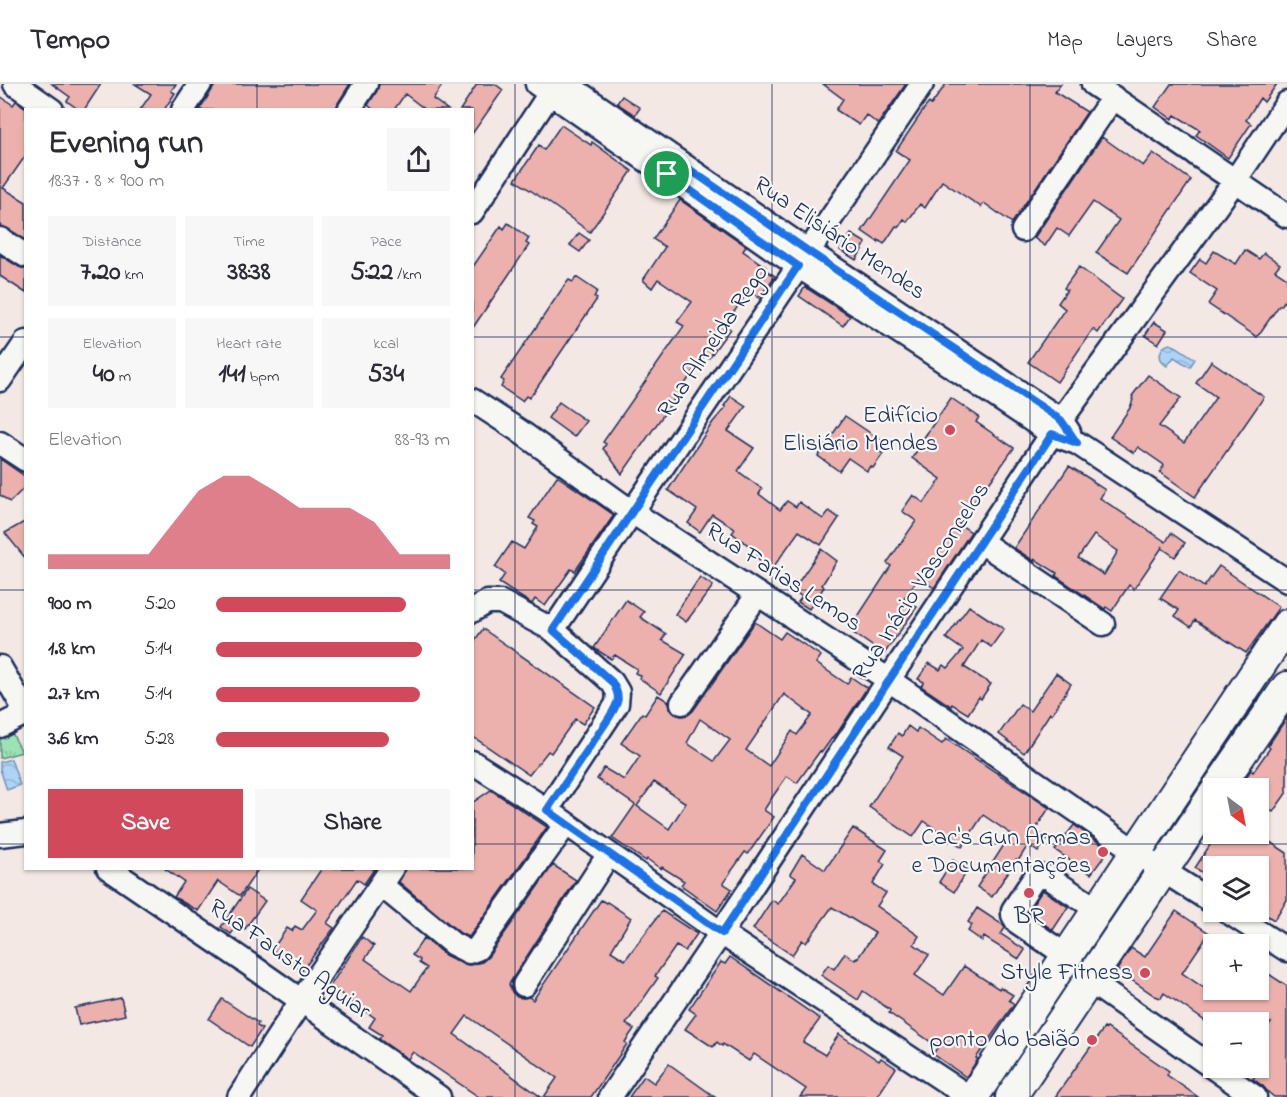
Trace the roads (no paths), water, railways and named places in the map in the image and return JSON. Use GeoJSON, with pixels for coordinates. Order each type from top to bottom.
{"type":"FeatureCollection","features":[{"type":"Feature","properties":{"kind":"main road"},"geometry":{"type":"LineString","coordinates":[[971,1097],[1287,625]]}},
{"type":"Feature","properties":{"kind":"main road"},"geometry":{"type":"LineString","coordinates":[[1225,778],[1287,687]]}},
{"type":"Feature","properties":{"kind":"main road"},"geometry":{"type":"LineString","coordinates":[[1011,1097],[1203,810]]}},
{"type":"Feature","properties":{"kind":"street"},"geometry":{"type":"LineString","coordinates":[[15,84],[49,108]]}},
{"type":"Feature","properties":{"kind":"street"},"geometry":{"type":"LineString","coordinates":[[184,108],[200,84]]}},
{"type":"Feature","properties":{"kind":"street"},"geometry":{"type":"LineString","coordinates":[[350,108],[366,84]]}},
{"type":"Feature","properties":{"kind":"street","name":"Rua Almeida Rego"},"geometry":{"type":"LineString","coordinates":[[553,630],[922,84]]}},
{"type":"Feature","properties":{"kind":"street"},"geometry":{"type":"LineString","coordinates":[[1093,84],[1287,216]]}},
{"type":"Feature","properties":{"kind":"street"},"geometry":{"type":"LineString","coordinates":[[474,209],[552,86]]}},
{"type":"Feature","properties":{"kind":"street","name":"Rua Elisiário Mendes"},"geometry":{"type":"LineString","coordinates":[[552,86],[803,258],[1057,427],[1077,443],[1287,581]]}},
{"type":"Feature","properties":{"kind":"street"},"geometry":{"type":"LineString","coordinates":[[1023,230],[1113,98]]}},
{"type":"Feature","properties":{"kind":"street","name":"Rua Inácio Vasconcelos"},"geometry":{"type":"LineString","coordinates":[[610,1097],[722,933],[1057,427],[1234,182],[1287,103]]}},
{"type":"Feature","properties":{"kind":"street"},"geometry":{"type":"LineString","coordinates":[[0,239],[24,255]]}},
{"type":"Feature","properties":{"kind":"street"},"geometry":{"type":"LineString","coordinates":[[0,380],[24,345]]}},
{"type":"Feature","properties":{"kind":"street","name":"Rua Farias Lemos"},"geometry":{"type":"LineString","coordinates":[[474,401],[522,424],[632,512],[889,680],[1162,870],[1203,896]]}},
{"type":"Feature","properties":{"kind":"street"},"geometry":{"type":"LineString","coordinates":[[0,443],[24,459]]}},
{"type":"Feature","properties":{"kind":"street"},"geometry":{"type":"LineString","coordinates":[[981,542],[1103,624]]}},
{"type":"Feature","properties":{"kind":"street"},"geometry":{"type":"LineString","coordinates":[[682,703],[758,594]]}},
{"type":"Feature","properties":{"kind":"street"},"geometry":{"type":"LineString","coordinates":[[474,610],[487,602],[501,602],[553,630],[612,682],[618,692],[617,705],[547,810]]}},
{"type":"Feature","properties":{"kind":"street"},"geometry":{"type":"LineString","coordinates":[[0,667],[24,709]]}},
{"type":"Feature","properties":{"kind":"street"},"geometry":{"type":"LineString","coordinates":[[0,726],[24,714]]}},
{"type":"Feature","properties":{"kind":"street"},"geometry":{"type":"LineString","coordinates":[[474,763],[547,810],[722,933],[971,1097]]}},
{"type":"Feature","properties":{"kind":"street"},"geometry":{"type":"LineString","coordinates":[[239,1097],[386,877],[453,944],[469,952],[477,949],[566,824]]}},
{"type":"Feature","properties":{"kind":"street"},"geometry":{"type":"LineString","coordinates":[[0,835],[24,832]]}},
{"type":"Feature","properties":{"kind":"street"},"geometry":{"type":"LineString","coordinates":[[524,985],[609,854]]}},
{"type":"Feature","properties":{"kind":"street","name":"Rua Fausto Aguiar"},"geometry":{"type":"LineString","coordinates":[[111,870],[439,1097]]}},
{"type":"Feature","properties":{"kind":"street"},"geometry":{"type":"LineString","coordinates":[[1067,956],[1017,922],[1013,910],[1018,902],[1033,880],[1048,877],[1098,910]]}},
{"type":"Feature","properties":{"kind":"street"},"geometry":{"type":"LineString","coordinates":[[1244,922],[1287,950]]}},
{"type":"Feature","properties":{"kind":"street"},"geometry":{"type":"LineString","coordinates":[[1088,980],[1255,1097]]}},
{"type":"Feature","properties":{"kind":"water"},"geometry":{"type":"Polygon","coordinates":[[[1170,344],[1195,359],[1190,367],[1174,357],[1167,366],[1164,363],[1160,354],[1163,348],[1170,344]]]}},
{"type":"Feature","properties":{"kind":"water"},"geometry":{"type":"Polygon","coordinates":[[[11,759],[20,785],[7,790],[0,762],[11,759]]]}},
{"type":"Feature","properties":{"kind":"place","name":"Edifício Elisiário Mendes"},"geometry":{"type":"Point","coordinates":[950,430]}},
{"type":"Feature","properties":{"kind":"place","name":"Cac's Gun Armas e Documentações"},"geometry":{"type":"Point","coordinates":[1103,852]}},
{"type":"Feature","properties":{"kind":"place","name":"BR"},"geometry":{"type":"Point","coordinates":[1029,893]}},
{"type":"Feature","properties":{"kind":"place","name":"Style Fitness"},"geometry":{"type":"Point","coordinates":[1145,973]}},
{"type":"Feature","properties":{"kind":"place","name":"ponto do baião"},"geometry":{"type":"Point","coordinates":[1092,1040]}}]}
